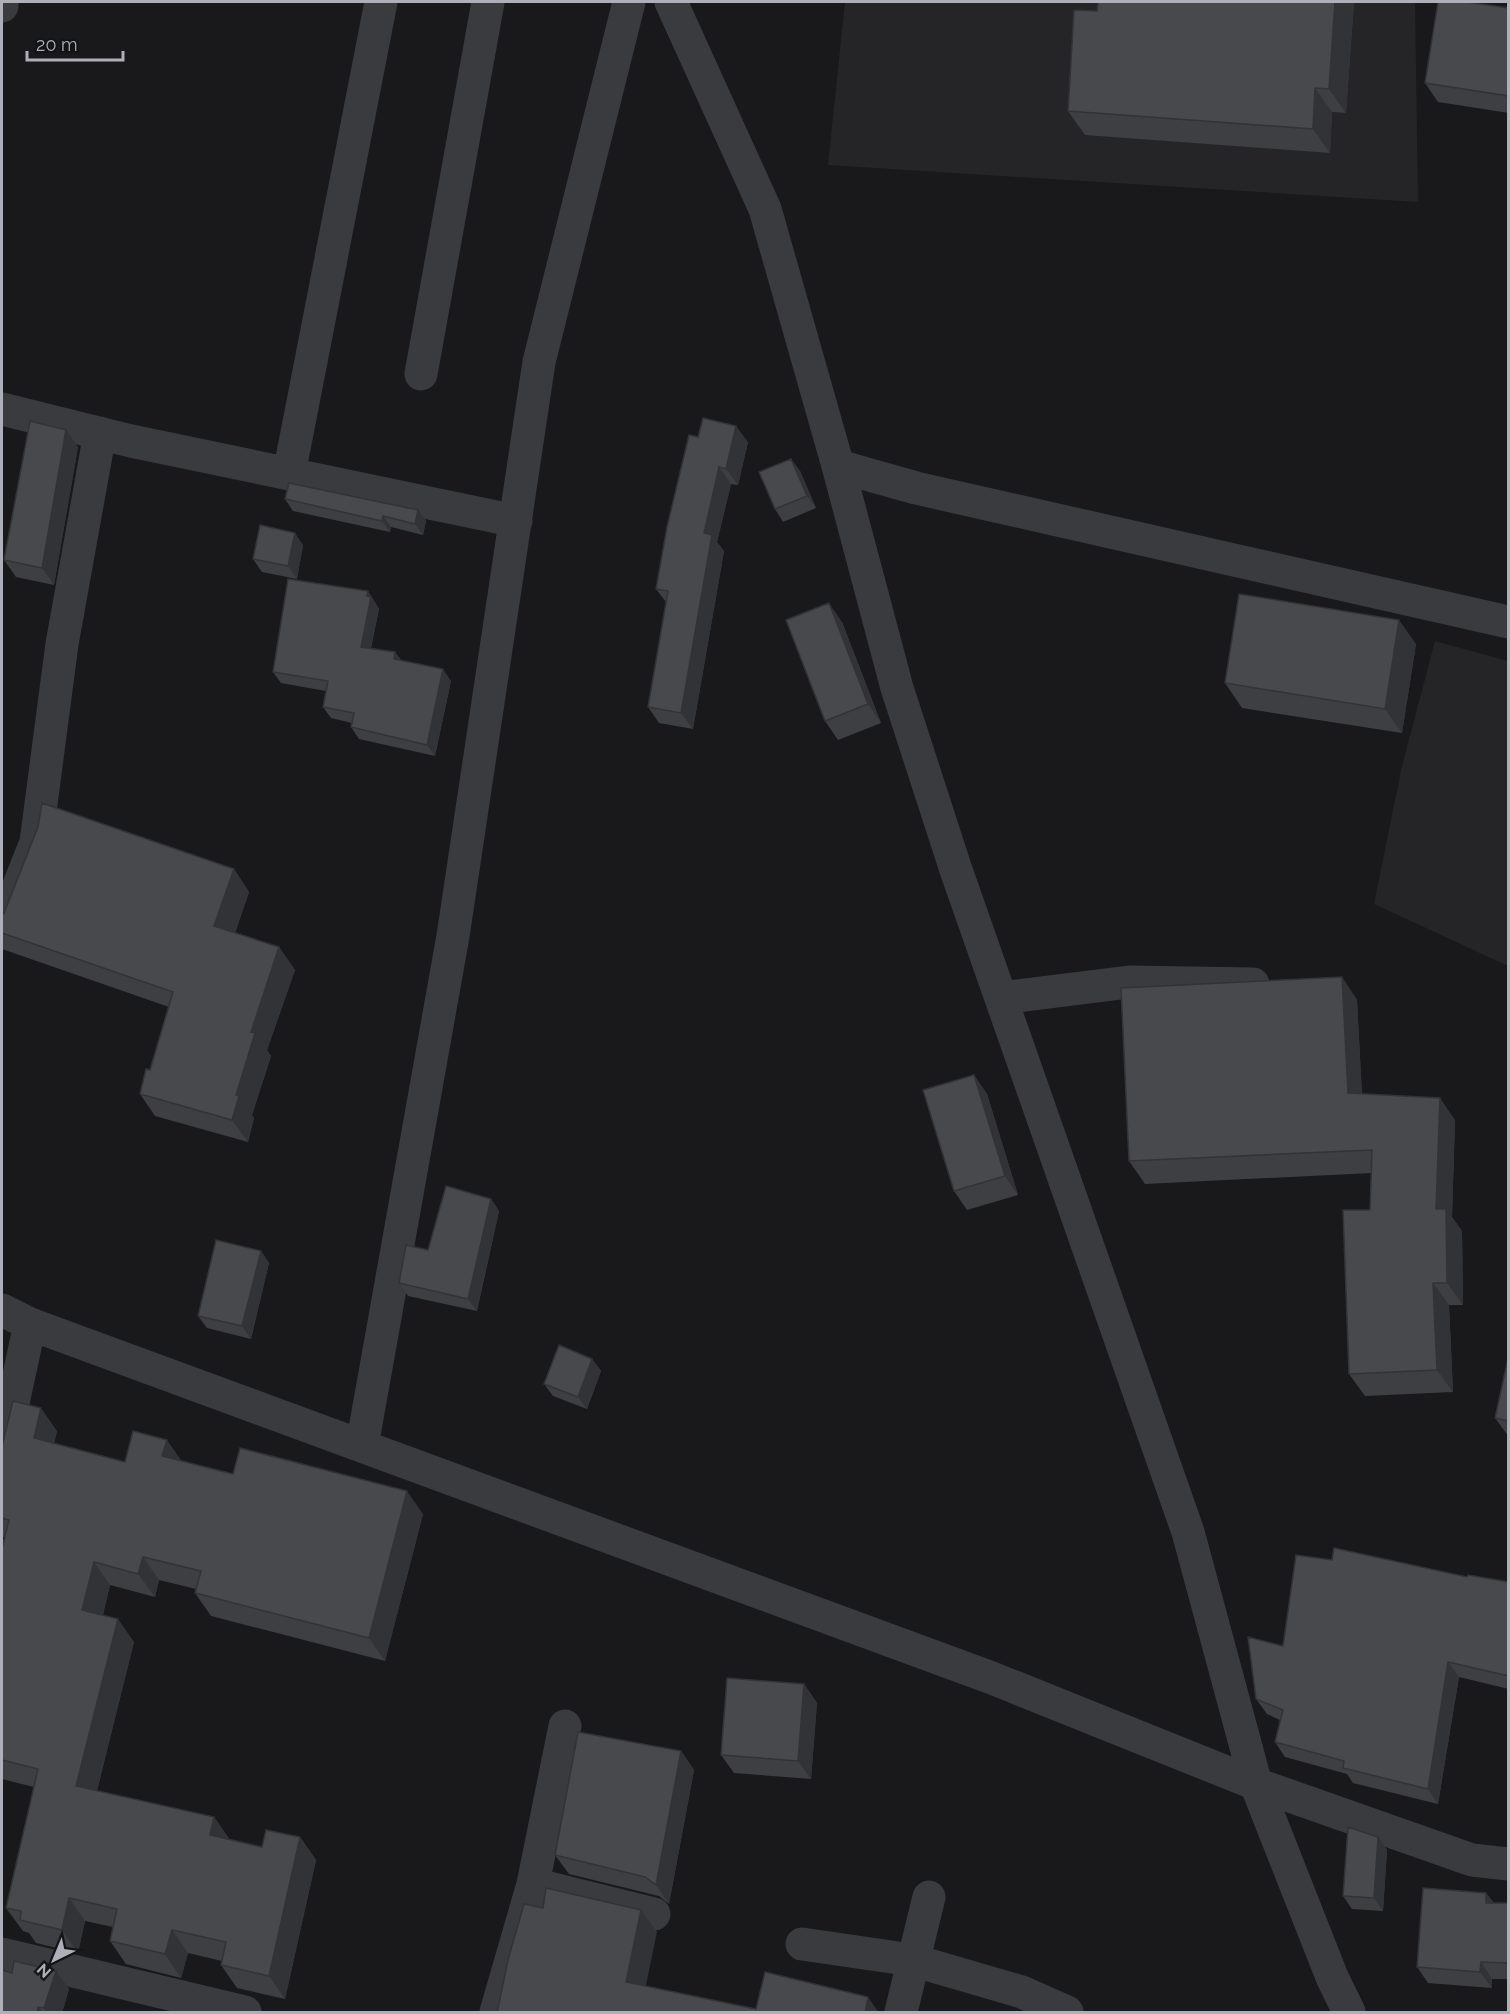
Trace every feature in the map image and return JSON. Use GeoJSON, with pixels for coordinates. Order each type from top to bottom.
{"type":"FeatureCollection","features":[{"type":"Feature","properties":{"kind":"street"},"geometry":{"type":"LineString","coordinates":[[289,474],[381,2]]}},
{"type":"Feature","properties":{"kind":"street"},"geometry":{"type":"LineString","coordinates":[[421,374],[488,2]]}},
{"type":"Feature","properties":{"kind":"street"},"geometry":{"type":"LineString","coordinates":[[362,1446],[453,936],[539,363],[629,2]]}},
{"type":"Feature","properties":{"kind":"street"},"geometry":{"type":"LineString","coordinates":[[671,2],[765,209],[838,466],[897,688],[1000,998],[1188,1532],[1256,1784],[1332,1977],[1349,2013]]}},
{"type":"Feature","properties":{"kind":"street"},"geometry":{"type":"LineString","coordinates":[[2,409],[100,434],[516,521]]}},
{"type":"Feature","properties":{"kind":"street"},"geometry":{"type":"LineString","coordinates":[[2,928],[36,842],[62,644],[100,434]]}},
{"type":"Feature","properties":{"kind":"street"},"geometry":{"type":"LineString","coordinates":[[838,466],[916,488],[1509,622]]}},
{"type":"Feature","properties":{"kind":"street"},"geometry":{"type":"LineString","coordinates":[[1000,998],[1129,982],[1288,985]]}},
{"type":"Feature","properties":{"kind":"street"},"geometry":{"type":"LineString","coordinates":[[2,1310],[30,1324],[992,1678],[1256,1784],[1472,1860],[1509,1864]]}},
{"type":"Feature","properties":{"kind":"street"},"geometry":{"type":"LineString","coordinates":[[2,1454],[30,1324]]}},
{"type":"Feature","properties":{"kind":"street"},"geometry":{"type":"LineString","coordinates":[[496,2013],[532,1884],[565,1726]]}},
{"type":"Feature","properties":{"kind":"street"},"geometry":{"type":"LineString","coordinates":[[532,1884],[654,1914]]}},
{"type":"Feature","properties":{"kind":"street"},"geometry":{"type":"LineString","coordinates":[[901,2013],[929,1897]]}},
{"type":"Feature","properties":{"kind":"street"},"geometry":{"type":"LineString","coordinates":[[802,1944],[912,1960],[1022,1992],[1067,2013]]}},
{"type":"Feature","properties":{"kind":"street"},"geometry":{"type":"LineString","coordinates":[[2,1954],[244,2013]]}},
{"type":"Feature","properties":{"kind":"shaded area"},"geometry":{"type":"Polygon","coordinates":[[[845,2],[1415,2],[1418,202],[828,165],[845,2]]]}},
{"type":"Feature","properties":{"kind":"shaded area"},"geometry":{"type":"Polygon","coordinates":[[[1435,641],[1508,661],[1508,966],[1374,904],[1402,766],[1435,641]]]}},
{"type":"Feature","properties":{"kind":"building"},"geometry":{"type":"Polygon","coordinates":[[[1098,2],[1335,2],[1329,89],[1315,88],[1313,129],[1068,111],[1074,10],[1097,11],[1098,2]]]}},
{"type":"Feature","properties":{"kind":"building"},"geometry":{"type":"Polygon","coordinates":[[[1438,2],[1467,2],[1509,8],[1509,96],[1425,83],[1438,2]]]}},
{"type":"Feature","properties":{"kind":"building"},"geometry":{"type":"Polygon","coordinates":[[[703,418],[736,426],[726,469],[719,467],[704,533],[712,535],[681,713],[648,707],[668,591],[656,589],[667,527],[689,435],[698,437],[703,418]]]}},
{"type":"Feature","properties":{"kind":"building"},"geometry":{"type":"Polygon","coordinates":[[[30,421],[66,430],[42,568],[4,560],[30,421]]]}},
{"type":"Feature","properties":{"kind":"building"},"geometry":{"type":"Polygon","coordinates":[[[791,459],[807,496],[775,509],[759,472],[791,459]]]}},
{"type":"Feature","properties":{"kind":"building"},"geometry":{"type":"Polygon","coordinates":[[[289,483],[418,510],[415,524],[383,516],[382,521],[285,499],[289,483]]]}},
{"type":"Feature","properties":{"kind":"building"},"geometry":{"type":"Polygon","coordinates":[[[260,525],[295,533],[288,566],[253,559],[260,525]]]}},
{"type":"Feature","properties":{"kind":"building"},"geometry":{"type":"Polygon","coordinates":[[[288,579],[368,591],[367,596],[371,597],[361,647],[395,652],[394,659],[443,669],[427,745],[351,727],[354,713],[323,707],[328,681],[273,672],[288,579]]]}},
{"type":"Feature","properties":{"kind":"building"},"geometry":{"type":"Polygon","coordinates":[[[1239,594],[1399,620],[1385,709],[1225,683],[1239,594]]]}},
{"type":"Feature","properties":{"kind":"building"},"geometry":{"type":"Polygon","coordinates":[[[829,603],[868,704],[825,721],[786,620],[829,603]]]}},
{"type":"Feature","properties":{"kind":"building"},"geometry":{"type":"Polygon","coordinates":[[[42,803],[234,869],[214,926],[279,947],[251,1032],[255,1033],[236,1095],[239,1096],[232,1120],[140,1094],[146,1069],[150,1070],[173,992],[2,933],[2,915],[38,827],[42,803]]]}},
{"type":"Feature","properties":{"kind":"building"},"geometry":{"type":"Polygon","coordinates":[[[1342,977],[1348,1093],[1440,1098],[1436,1209],[1446,1209],[1447,1283],[1433,1283],[1437,1370],[1349,1374],[1343,1210],[1370,1210],[1372,1150],[1129,1161],[1121,988],[1342,977]]]}},
{"type":"Feature","properties":{"kind":"building"},"geometry":{"type":"Polygon","coordinates":[[[974,1075],[1005,1176],[954,1191],[923,1090],[974,1075]]]}},
{"type":"Feature","properties":{"kind":"building"},"geometry":{"type":"Polygon","coordinates":[[[446,1186],[491,1199],[468,1299],[399,1283],[406,1245],[428,1250],[446,1186]]]}},
{"type":"Feature","properties":{"kind":"building"},"geometry":{"type":"Polygon","coordinates":[[[216,1240],[261,1251],[242,1326],[198,1316],[216,1240]]]}},
{"type":"Feature","properties":{"kind":"building"},"geometry":{"type":"Polygon","coordinates":[[[559,1345],[592,1359],[578,1397],[544,1384],[559,1345]]]}},
{"type":"Feature","properties":{"kind":"building"},"geometry":{"type":"Polygon","coordinates":[[[1509,1354],[1509,1421],[1495,1418],[1509,1354]]]}},
{"type":"Feature","properties":{"kind":"building"},"geometry":{"type":"Polygon","coordinates":[[[13,1401],[41,1408],[34,1438],[125,1462],[133,1431],[167,1440],[162,1456],[233,1474],[240,1448],[407,1491],[369,1638],[195,1593],[201,1571],[143,1557],[138,1574],[94,1562],[82,1610],[118,1619],[76,1786],[214,1817],[210,1835],[262,1847],[266,1830],[300,1837],[269,1976],[221,1965],[226,1942],[172,1930],[165,1954],[110,1941],[117,1909],[69,1898],[62,1930],[20,1920],[21,1911],[6,1908],[38,1769],[2,1760],[2,1548],[9,1520],[2,1518],[2,1446],[13,1401]]]}},
{"type":"Feature","properties":{"kind":"building"},"geometry":{"type":"Polygon","coordinates":[[[1334,1548],[1467,1577],[1468,1575],[1509,1582],[1509,1676],[1448,1662],[1428,1789],[1343,1768],[1344,1761],[1275,1742],[1283,1710],[1256,1699],[1248,1637],[1283,1646],[1296,1555],[1332,1560],[1334,1548]]]}},
{"type":"Feature","properties":{"kind":"building"},"geometry":{"type":"Polygon","coordinates":[[[727,1678],[804,1684],[798,1761],[721,1755],[727,1678]]]}},
{"type":"Feature","properties":{"kind":"building"},"geometry":{"type":"Polygon","coordinates":[[[578,1732],[681,1751],[656,1885],[645,1877],[555,1855],[578,1732]]]}},
{"type":"Feature","properties":{"kind":"building"},"geometry":{"type":"Polygon","coordinates":[[[1348,1827],[1378,1837],[1374,1898],[1343,1896],[1348,1827]]]}},
{"type":"Feature","properties":{"kind":"building"},"geometry":{"type":"Polygon","coordinates":[[[546,1888],[641,1910],[626,1982],[756,2009],[765,1972],[868,1997],[865,2013],[497,2013],[508,1960],[524,1904],[543,1908],[546,1888]]]}},
{"type":"Feature","properties":{"kind":"building"},"geometry":{"type":"Polygon","coordinates":[[[1423,1888],[1486,1893],[1486,1903],[1509,1903],[1509,1963],[1481,1962],[1480,1972],[1417,1967],[1423,1888]]]}},
{"type":"Feature","properties":{"kind":"building"},"geometry":{"type":"Polygon","coordinates":[[[14,1961],[56,1971],[44,2008],[38,2007],[37,2013],[2,2013],[2,1970],[12,1973],[14,1961]]]}}]}
